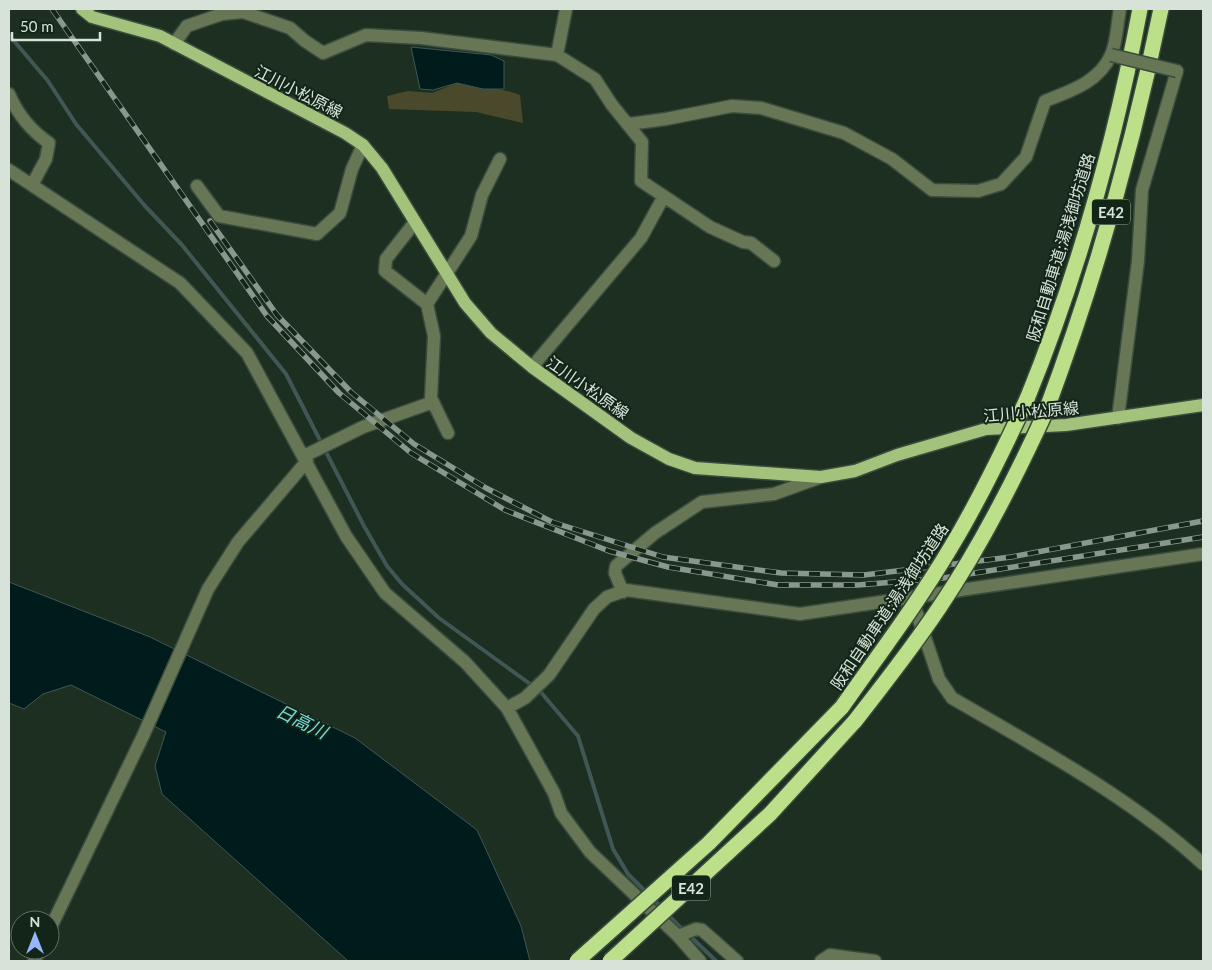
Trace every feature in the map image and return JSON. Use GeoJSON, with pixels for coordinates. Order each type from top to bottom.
{"type":"FeatureCollection","features":[{"type":"Feature","properties":{"kind":"highway","name":"阪和自動車道;湯浅御坊道路"},"geometry":{"type":"LineString","coordinates":[[577,961],[709,843],[842,707],[900,626],[951,548],[1001,456],[1047,350],[1080,250],[1110,139],[1140,9]]}},
{"type":"Feature","properties":{"kind":"highway","name":"E42"},"geometry":{"type":"LineString","coordinates":[[610,961],[770,814],[855,721],[939,608],[964,568],[1017,473],[1046,411],[1092,280],[1125,161],[1161,9]]}},
{"type":"Feature","properties":{"kind":"main road","name":"江川小松原線"},"geometry":{"type":"LineString","coordinates":[[82,9],[92,17],[160,36],[345,133],[363,145],[382,168],[465,303],[491,333],[532,368],[631,438],[669,459],[695,468],[821,477],[855,471],[897,455],[986,429],[1066,425],[1203,405]]}},
{"type":"Feature","properties":{"kind":"street"},"geometry":{"type":"LineString","coordinates":[[557,55],[566,9]]}},
{"type":"Feature","properties":{"kind":"street"},"geometry":{"type":"LineString","coordinates":[[628,124],[666,119],[732,106],[761,108],[844,133],[892,160],[932,190],[978,192],[1001,184],[1026,157],[1045,101],[1076,89],[1096,77],[1111,55],[1120,9]]}},
{"type":"Feature","properties":{"kind":"street"},"geometry":{"type":"LineString","coordinates":[[174,44],[187,26],[234,11],[243,12],[290,28],[304,41],[323,53],[366,35],[421,38],[557,55],[595,79],[612,105],[642,142],[641,181],[710,227],[743,242],[751,243],[774,261]]}},
{"type":"Feature","properties":{"kind":"street"},"geometry":{"type":"LineString","coordinates":[[1111,55],[1177,71],[1142,190],[1138,261],[1118,418]]}},
{"type":"Feature","properties":{"kind":"street"},"geometry":{"type":"LineString","coordinates":[[9,94],[16,111],[34,133],[49,144],[46,160],[32,185]]}},
{"type":"Feature","properties":{"kind":"street"},"geometry":{"type":"LineString","coordinates":[[197,186],[219,216],[317,234],[340,213],[352,169],[363,145]]}},
{"type":"Feature","properties":{"kind":"street"},"geometry":{"type":"LineString","coordinates":[[428,304],[471,236],[482,195],[500,158]]}},
{"type":"Feature","properties":{"kind":"street"},"geometry":{"type":"LineString","coordinates":[[9,170],[180,283],[247,353],[346,536],[385,593],[465,662],[507,708],[554,793],[561,813],[590,852],[678,936],[700,961]]}},
{"type":"Feature","properties":{"kind":"street"},"geometry":{"type":"LineString","coordinates":[[532,368],[641,238],[664,196]]}},
{"type":"Feature","properties":{"kind":"street"},"geometry":{"type":"LineString","coordinates":[[415,222],[386,259],[384,271],[428,304],[434,336],[431,398],[448,433]]}},
{"type":"Feature","properties":{"kind":"street"},"geometry":{"type":"LineString","coordinates":[[59,910],[143,736],[198,609],[208,589],[238,542],[305,459],[363,427],[433,402]]}},
{"type":"Feature","properties":{"kind":"street"},"geometry":{"type":"LineString","coordinates":[[623,592],[615,573],[616,566],[655,533],[702,502],[774,494],[821,477]]}},
{"type":"Feature","properties":{"kind":"street"},"geometry":{"type":"LineString","coordinates":[[507,708],[525,698],[550,675],[594,609],[607,597],[626,590],[800,614],[1203,554]]}},
{"type":"Feature","properties":{"kind":"street"},"geometry":{"type":"LineString","coordinates":[[911,597],[939,679],[952,698],[1105,790],[1157,826],[1203,864]]}},
{"type":"Feature","properties":{"kind":"street"},"geometry":{"type":"LineString","coordinates":[[678,936],[696,929],[702,930],[737,961]]}},
{"type":"Feature","properties":{"kind":"street"},"geometry":{"type":"LineString","coordinates":[[821,961],[830,955],[875,961]]}},
{"type":"Feature","properties":{"kind":"shaded area"},"geometry":{"type":"Polygon","coordinates":[[[457,83],[505,90],[520,95],[523,123],[476,112],[389,109],[387,96],[408,91],[432,93],[457,83]]]}},
{"type":"Feature","properties":{"kind":"water"},"geometry":{"type":"Polygon","coordinates":[[[411,47],[491,55],[504,61],[504,89],[483,89],[457,83],[433,90],[420,89],[411,47]]]}},
{"type":"Feature","properties":{"kind":"water","name":"日高川"},"geometry":{"type":"Polygon","coordinates":[[[9,582],[150,637],[355,738],[477,830],[521,926],[530,961],[348,961],[162,794],[155,766],[166,732],[71,685],[43,694],[24,709],[9,703],[9,582]]]}},
{"type":"Feature","properties":{"kind":"waterway"},"geometry":{"type":"LineString","coordinates":[[9,35],[48,81],[76,124],[145,206],[182,245],[286,374],[364,526],[387,566],[402,584],[439,618],[533,686]]}},
{"type":"Feature","properties":{"kind":"waterway"},"geometry":{"type":"LineString","coordinates":[[539,690],[578,736],[613,849],[628,874],[647,893]]}},
{"type":"Feature","properties":{"kind":"waterway"},"geometry":{"type":"LineString","coordinates":[[652,898],[663,909]]}},
{"type":"Feature","properties":{"kind":"waterway"},"geometry":{"type":"LineString","coordinates":[[667,914],[684,931]]}},
{"type":"Feature","properties":{"kind":"waterway"},"geometry":{"type":"LineString","coordinates":[[689,935],[716,961]]}},
{"type":"Feature","properties":{"kind":"railway"},"geometry":{"type":"LineString","coordinates":[[52,9],[267,316],[339,393],[411,453],[505,510],[609,551],[668,567],[778,585],[858,585],[943,578],[1203,537]]}},
{"type":"Feature","properties":{"kind":"railway"},"geometry":{"type":"LineString","coordinates":[[210,221],[277,315],[351,392],[414,444],[486,488],[552,522],[663,557],[781,573],[864,575],[1011,557],[1203,521]]}}]}
